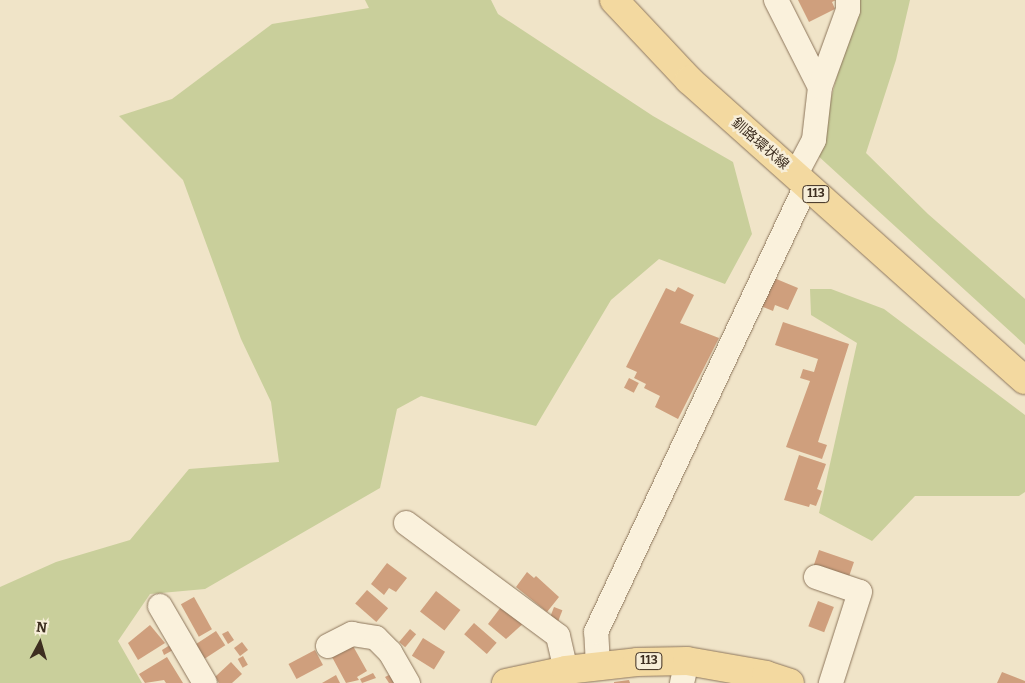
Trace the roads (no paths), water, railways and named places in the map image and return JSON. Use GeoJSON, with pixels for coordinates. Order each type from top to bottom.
{"type":"FeatureCollection","features":[{"type":"Feature","properties":{"kind":"main road","name":"釧路環状線"},"geometry":{"type":"LineString","coordinates":[[614,0],[689,80],[1025,380]]}},
{"type":"Feature","properties":{"kind":"main road","name":"113"},"geometry":{"type":"LineString","coordinates":[[511,682],[566,670],[636,662],[685,672],[766,675],[790,683]]}},
{"type":"Feature","properties":{"kind":"street"},"geometry":{"type":"LineString","coordinates":[[776,0],[820,87]]}},
{"type":"Feature","properties":{"kind":"street"},"geometry":{"type":"LineString","coordinates":[[598,666],[596,632],[800,180],[814,140],[820,87],[848,10],[848,0]]}},
{"type":"Feature","properties":{"kind":"street"},"geometry":{"type":"LineString","coordinates":[[406,523],[558,636],[566,670]]}},
{"type":"Feature","properties":{"kind":"street"},"geometry":{"type":"LineString","coordinates":[[816,577],[860,592],[831,683]]}},
{"type":"Feature","properties":{"kind":"street"},"geometry":{"type":"LineString","coordinates":[[160,606],[205,683]]}},
{"type":"Feature","properties":{"kind":"street"},"geometry":{"type":"LineString","coordinates":[[328,646],[352,634],[376,638],[390,652],[408,683]]}}]}
